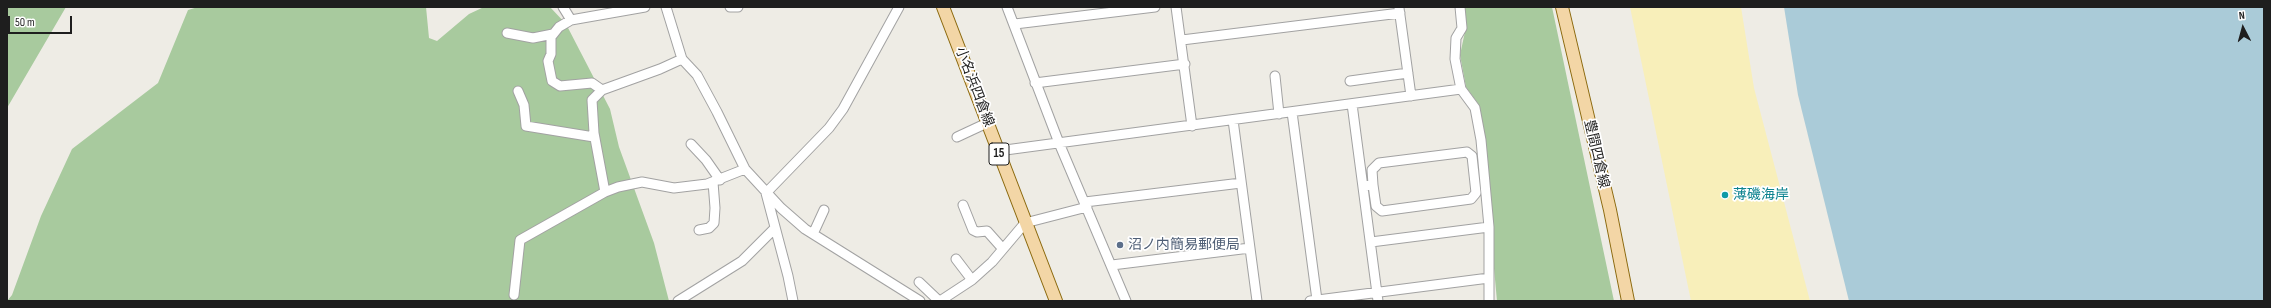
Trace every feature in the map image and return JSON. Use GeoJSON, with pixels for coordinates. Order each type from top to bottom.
{"type":"FeatureCollection","features":[{"type":"Feature","properties":{"kind":"main road","name":"小名浜四倉線"},"geometry":{"type":"LineString","coordinates":[[944,7],[1025,223],[1056,301]]}},
{"type":"Feature","properties":{"kind":"main road","name":"豊間四倉線"},"geometry":{"type":"LineString","coordinates":[[1562,7],[1610,210],[1628,301]]}},
{"type":"Feature","properties":{"kind":"street"},"geometry":{"type":"LineString","coordinates":[[563,7],[571,20]]}},
{"type":"Feature","properties":{"kind":"street"},"geometry":{"type":"LineString","coordinates":[[507,33],[533,38],[553,34],[571,20],[603,10],[645,7]]}},
{"type":"Feature","properties":{"kind":"street"},"geometry":{"type":"LineString","coordinates":[[666,7],[682,58],[697,75],[745,169],[766,193],[800,225],[920,301]]}},
{"type":"Feature","properties":{"kind":"street"},"geometry":{"type":"LineString","coordinates":[[730,7],[738,7]]}},
{"type":"Feature","properties":{"kind":"street"},"geometry":{"type":"LineString","coordinates":[[766,193],[829,128],[843,109],[899,7]]}},
{"type":"Feature","properties":{"kind":"street"},"geometry":{"type":"LineString","coordinates":[[1007,7],[1059,143],[1126,301]]}},
{"type":"Feature","properties":{"kind":"street"},"geometry":{"type":"LineString","coordinates":[[1014,24],[1155,7]]}},
{"type":"Feature","properties":{"kind":"street"},"geometry":{"type":"LineString","coordinates":[[1176,7],[1182,40],[1192,126]]}},
{"type":"Feature","properties":{"kind":"street"},"geometry":{"type":"LineString","coordinates":[[1460,7],[1462,28],[1456,38],[1454,59],[1461,89],[1475,108],[1481,140],[1489,227],[1489,301]]}},
{"type":"Feature","properties":{"kind":"street"},"geometry":{"type":"LineString","coordinates":[[1182,40],[1400,10],[1411,96]]}},
{"type":"Feature","properties":{"kind":"street"},"geometry":{"type":"LineString","coordinates":[[553,34],[548,61],[552,81],[560,86],[592,83],[602,90]]}},
{"type":"Feature","properties":{"kind":"street"},"geometry":{"type":"LineString","coordinates":[[605,192],[594,137],[592,100],[602,90],[660,69],[682,58]]}},
{"type":"Feature","properties":{"kind":"street"},"geometry":{"type":"LineString","coordinates":[[1035,83],[1185,64]]}},
{"type":"Feature","properties":{"kind":"street"},"geometry":{"type":"LineString","coordinates":[[1350,81],[1408,73]]}},
{"type":"Feature","properties":{"kind":"street"},"geometry":{"type":"LineString","coordinates":[[1275,76],[1279,114]]}},
{"type":"Feature","properties":{"kind":"street"},"geometry":{"type":"LineString","coordinates":[[998,151],[1461,89]]}},
{"type":"Feature","properties":{"kind":"street"},"geometry":{"type":"LineString","coordinates":[[518,91],[524,105],[526,126],[594,137]]}},
{"type":"Feature","properties":{"kind":"street"},"geometry":{"type":"LineString","coordinates":[[1352,104],[1377,297]]}},
{"type":"Feature","properties":{"kind":"street"},"geometry":{"type":"LineString","coordinates":[[1292,112],[1313,301],[1377,297],[1489,278]]}},
{"type":"Feature","properties":{"kind":"street"},"geometry":{"type":"LineString","coordinates":[[1233,120],[1257,301]]}},
{"type":"Feature","properties":{"kind":"street"},"geometry":{"type":"LineString","coordinates":[[957,138],[987,123]]}},
{"type":"Feature","properties":{"kind":"street"},"geometry":{"type":"LineString","coordinates":[[691,144],[700,152],[717,181],[714,223],[708,228],[699,230]]}},
{"type":"Feature","properties":{"kind":"street"},"geometry":{"type":"LineString","coordinates":[[1467,152],[1472,156],[1476,192],[1471,199],[1382,211],[1376,206],[1373,185],[1372,170],[1378,163],[1467,152]]}},
{"type":"Feature","properties":{"kind":"street"},"geometry":{"type":"LineString","coordinates":[[514,294],[520,240],[605,192],[637,182],[650,182],[674,188],[717,181],[745,169]]}},
{"type":"Feature","properties":{"kind":"street"},"geometry":{"type":"LineString","coordinates":[[920,282],[940,301],[972,280],[1003,249],[1025,223],[1086,205],[1241,183]]}},
{"type":"Feature","properties":{"kind":"street"},"geometry":{"type":"LineString","coordinates":[[1363,186],[1373,185]]}},
{"type":"Feature","properties":{"kind":"street"},"geometry":{"type":"LineString","coordinates":[[766,193],[774,228],[788,276],[793,301]]}},
{"type":"Feature","properties":{"kind":"street"},"geometry":{"type":"LineString","coordinates":[[964,205],[967,220],[973,230],[977,232],[987,231],[1003,249]]}},
{"type":"Feature","properties":{"kind":"street"},"geometry":{"type":"LineString","coordinates":[[814,234],[824,210]]}},
{"type":"Feature","properties":{"kind":"street"},"geometry":{"type":"LineString","coordinates":[[1371,242],[1489,227]]}},
{"type":"Feature","properties":{"kind":"street"},"geometry":{"type":"LineString","coordinates":[[678,301],[742,261],[774,228]]}},
{"type":"Feature","properties":{"kind":"street"},"geometry":{"type":"LineString","coordinates":[[1112,265],[1250,248]]}},
{"type":"Feature","properties":{"kind":"street"},"geometry":{"type":"LineString","coordinates":[[956,259],[972,280]]}},
{"type":"Feature","properties":{"kind":"green space"},"geometry":{"type":"Polygon","coordinates":[[[7,7],[66,7],[7,108],[7,7]]]}},
{"type":"Feature","properties":{"kind":"green space"},"geometry":{"type":"Polygon","coordinates":[[[198,7],[426,7],[429,38],[437,41],[469,14],[484,7],[550,7],[566,24],[610,109],[619,147],[654,243],[669,301],[7,301],[12,295],[41,216],[72,149],[158,83],[188,10],[198,7]]]}},
{"type":"Feature","properties":{"kind":"green space"},"geometry":{"type":"Polygon","coordinates":[[[1464,7],[1552,7],[1614,301],[1497,301],[1479,105],[1466,87],[1460,55],[1466,27],[1464,7]]]}},
{"type":"Feature","properties":{"kind":"sand","name":"薄磯海岸"},"geometry":{"type":"Polygon","coordinates":[[[1630,7],[1741,7],[1754,88],[1810,301],[1691,301],[1630,7]]]}},
{"type":"Feature","properties":{"kind":"water"},"geometry":{"type":"Polygon","coordinates":[[[1784,7],[2264,7],[2264,301],[1849,301],[1798,95],[1784,7]]]}},
{"type":"Feature","properties":{"kind":"place","name":"薄磯海岸"},"geometry":{"type":"Point","coordinates":[1725,195]}},
{"type":"Feature","properties":{"kind":"place","name":"沼ノ内簡易郵便局"},"geometry":{"type":"Point","coordinates":[1120,245]}}]}
